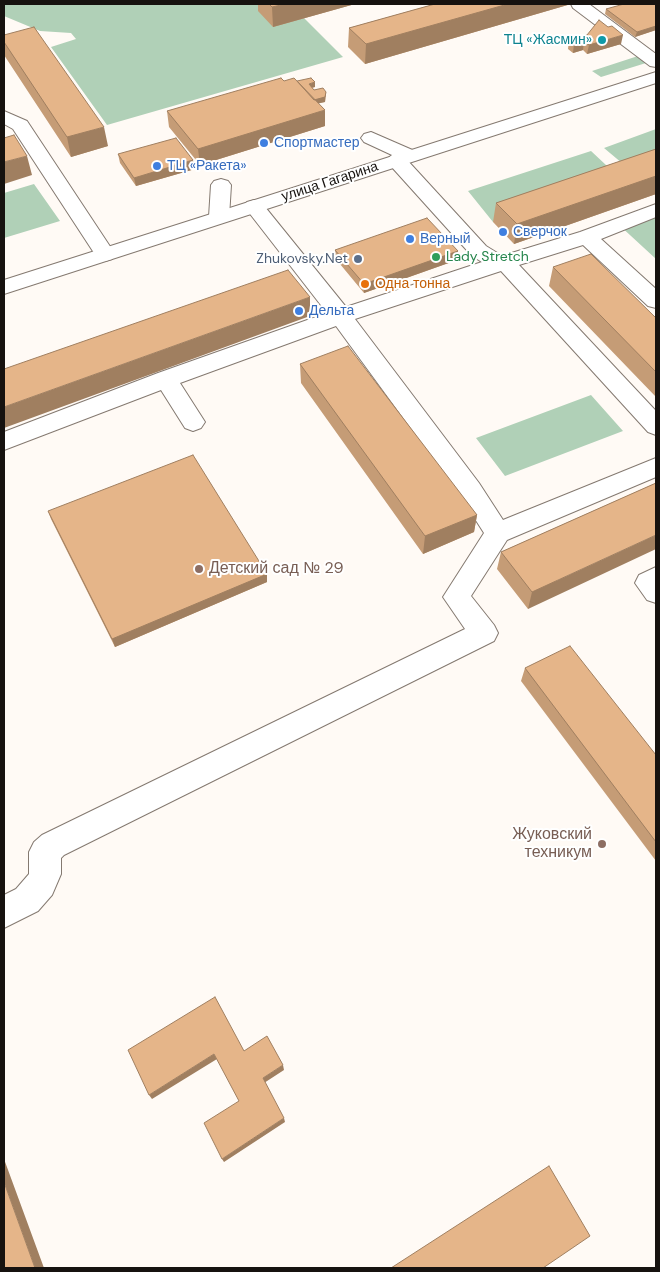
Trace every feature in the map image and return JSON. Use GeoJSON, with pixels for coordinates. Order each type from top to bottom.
{"type":"FeatureCollection","features":[{"type":"Feature","properties":{"kind":"main road"},"geometry":{"type":"LineString","coordinates":[[591,7],[656,62]]}},
{"type":"Feature","properties":{"kind":"main road","name":"улица Гагарина"},"geometry":{"type":"LineString","coordinates":[[4,287],[656,76]]}},
{"type":"Feature","properties":{"kind":"main road"},"geometry":{"type":"LineString","coordinates":[[4,116],[20,125],[105,254]]}},
{"type":"Feature","properties":{"kind":"main road"},"geometry":{"type":"LineString","coordinates":[[371,138],[403,158],[479,251],[492,259],[505,262],[656,426]]}},
{"type":"Feature","properties":{"kind":"main road"},"geometry":{"type":"LineString","coordinates":[[219,217],[221,185]]}},
{"type":"Feature","properties":{"kind":"main road"},"geometry":{"type":"LineString","coordinates":[[254,206],[342,316],[470,490],[498,533]]}},
{"type":"Feature","properties":{"kind":"main road"},"geometry":{"type":"LineString","coordinates":[[4,441],[166,379],[342,316],[587,237],[656,210]]}},
{"type":"Feature","properties":{"kind":"main road"},"geometry":{"type":"LineString","coordinates":[[587,237],[656,302]]}},
{"type":"Feature","properties":{"kind":"main road"},"geometry":{"type":"LineString","coordinates":[[166,379],[193,422]]}},
{"type":"Feature","properties":{"kind":"main road"},"geometry":{"type":"LineString","coordinates":[[4,912],[27,900],[42,884],[45,874],[45,852],[53,845],[484,633],[456,597],[498,533],[656,467]]}},
{"type":"Feature","properties":{"kind":"main road"},"geometry":{"type":"LineString","coordinates":[[656,578],[648,583],[656,592]]}},
{"type":"Feature","properties":{"kind":"green space"},"geometry":{"type":"Polygon","coordinates":[[[4,4],[286,4],[273,26],[304,18],[343,57],[107,125],[51,47],[76,39],[71,33],[40,31],[4,16],[4,4]]]}},
{"type":"Feature","properties":{"kind":"green space"},"geometry":{"type":"Polygon","coordinates":[[[638,56],[646,63],[601,77],[592,71],[638,56]]]}},
{"type":"Feature","properties":{"kind":"green space"},"geometry":{"type":"Polygon","coordinates":[[[656,129],[656,167],[635,174],[604,148],[656,129]]]}},
{"type":"Feature","properties":{"kind":"green space"},"geometry":{"type":"Polygon","coordinates":[[[591,151],[621,179],[493,222],[468,191],[591,151]]]}},
{"type":"Feature","properties":{"kind":"green space"},"geometry":{"type":"Polygon","coordinates":[[[34,184],[60,221],[4,238],[4,193],[34,184]]]}},
{"type":"Feature","properties":{"kind":"green space"},"geometry":{"type":"Polygon","coordinates":[[[656,210],[656,259],[618,224],[656,210]]]}},
{"type":"Feature","properties":{"kind":"green space"},"geometry":{"type":"Polygon","coordinates":[[[591,395],[623,431],[505,476],[476,438],[591,395]]]}},
{"type":"Feature","properties":{"kind":"building"},"geometry":{"type":"Polygon","coordinates":[[[269,4],[285,4],[272,7],[269,4]]]}},
{"type":"Feature","properties":{"kind":"building"},"geometry":{"type":"Polygon","coordinates":[[[435,4],[508,4],[366,44],[349,28],[435,4]]]}},
{"type":"Feature","properties":{"kind":"building"},"geometry":{"type":"Polygon","coordinates":[[[624,4],[656,4],[656,26],[637,32],[606,9],[624,4]]]}},
{"type":"Feature","properties":{"kind":"building"},"geometry":{"type":"Polygon","coordinates":[[[599,20],[608,27],[612,26],[623,35],[589,45],[584,41],[574,44],[569,40],[587,35],[599,20]]]}},
{"type":"Feature","properties":{"kind":"building"},"geometry":{"type":"Polygon","coordinates":[[[34,27],[104,127],[67,137],[4,42],[4,35],[34,27]]]}},
{"type":"Feature","properties":{"kind":"building"},"geometry":{"type":"Polygon","coordinates":[[[281,78],[284,81],[294,78],[325,110],[198,149],[167,111],[281,78]]]}},
{"type":"Feature","properties":{"kind":"building"},"geometry":{"type":"Polygon","coordinates":[[[311,78],[315,82],[309,84],[314,90],[323,88],[326,92],[325,97],[314,100],[297,81],[311,78]]]}},
{"type":"Feature","properties":{"kind":"building"},"geometry":{"type":"Polygon","coordinates":[[[14,135],[27,156],[4,162],[4,138],[14,135]]]}},
{"type":"Feature","properties":{"kind":"building","name":"ТЦ «Ракета»"},"geometry":{"type":"Polygon","coordinates":[[[176,138],[193,160],[134,178],[118,154],[176,138]]]}},
{"type":"Feature","properties":{"kind":"building"},"geometry":{"type":"Polygon","coordinates":[[[656,149],[656,176],[517,224],[496,203],[656,149]]]}},
{"type":"Feature","properties":{"kind":"building"},"geometry":{"type":"Polygon","coordinates":[[[427,218],[458,251],[364,284],[335,250],[427,218]]]}},
{"type":"Feature","properties":{"kind":"building"},"geometry":{"type":"Polygon","coordinates":[[[591,254],[656,318],[656,372],[553,267],[591,254]]]}},
{"type":"Feature","properties":{"kind":"building"},"geometry":{"type":"Polygon","coordinates":[[[288,270],[310,297],[4,407],[4,369],[288,270]]]}},
{"type":"Feature","properties":{"kind":"building"},"geometry":{"type":"Polygon","coordinates":[[[348,346],[477,515],[425,536],[300,364],[348,346]]]}},
{"type":"Feature","properties":{"kind":"building"},"geometry":{"type":"Polygon","coordinates":[[[193,455],[267,574],[112,639],[48,511],[193,455]]]}},
{"type":"Feature","properties":{"kind":"building"},"geometry":{"type":"Polygon","coordinates":[[[656,483],[656,535],[532,592],[501,552],[656,483]]]}},
{"type":"Feature","properties":{"kind":"building","name":"Жуковский техникум"},"geometry":{"type":"Polygon","coordinates":[[[570,646],[656,755],[656,842],[525,668],[570,646]]]}},
{"type":"Feature","properties":{"kind":"building"},"geometry":{"type":"Polygon","coordinates":[[[215,997],[244,1051],[267,1036],[283,1065],[263,1078],[284,1118],[222,1159],[204,1123],[239,1101],[214,1054],[149,1095],[128,1050],[215,997]]]}},
{"type":"Feature","properties":{"kind":"building"},"geometry":{"type":"Polygon","coordinates":[[[549,1166],[590,1236],[543,1268],[391,1268],[549,1166]]]}},
{"type":"Feature","properties":{"kind":"building"},"geometry":{"type":"Polygon","coordinates":[[[4,1182],[35,1268],[4,1268],[4,1182]]]}},
{"type":"Feature","properties":{"kind":"place","name":"ТЦ «Жасмин»"},"geometry":{"type":"Point","coordinates":[602,40]}},
{"type":"Feature","properties":{"kind":"place","name":"Спортмастер"},"geometry":{"type":"Point","coordinates":[264,143]}},
{"type":"Feature","properties":{"kind":"place","name":"ТЦ «Ракета»"},"geometry":{"type":"Point","coordinates":[157,166]}},
{"type":"Feature","properties":{"kind":"place","name":"Сверчок"},"geometry":{"type":"Point","coordinates":[503,232]}},
{"type":"Feature","properties":{"kind":"place","name":"Верный"},"geometry":{"type":"Point","coordinates":[410,239]}},
{"type":"Feature","properties":{"kind":"place","name":"Lady Stretch"},"geometry":{"type":"Point","coordinates":[436,257]}},
{"type":"Feature","properties":{"kind":"place","name":"Zhukovsky.Net"},"geometry":{"type":"Point","coordinates":[358,259]}},
{"type":"Feature","properties":{"kind":"place","name":"Одна тонна"},"geometry":{"type":"Point","coordinates":[365,284]}},
{"type":"Feature","properties":{"kind":"place","name":"Дельта"},"geometry":{"type":"Point","coordinates":[299,311]}},
{"type":"Feature","properties":{"kind":"place","name":"Детский сад № 29"},"geometry":{"type":"Point","coordinates":[199,569]}},
{"type":"Feature","properties":{"kind":"place","name":"Жуковский техникум"},"geometry":{"type":"Point","coordinates":[602,844]}}]}
